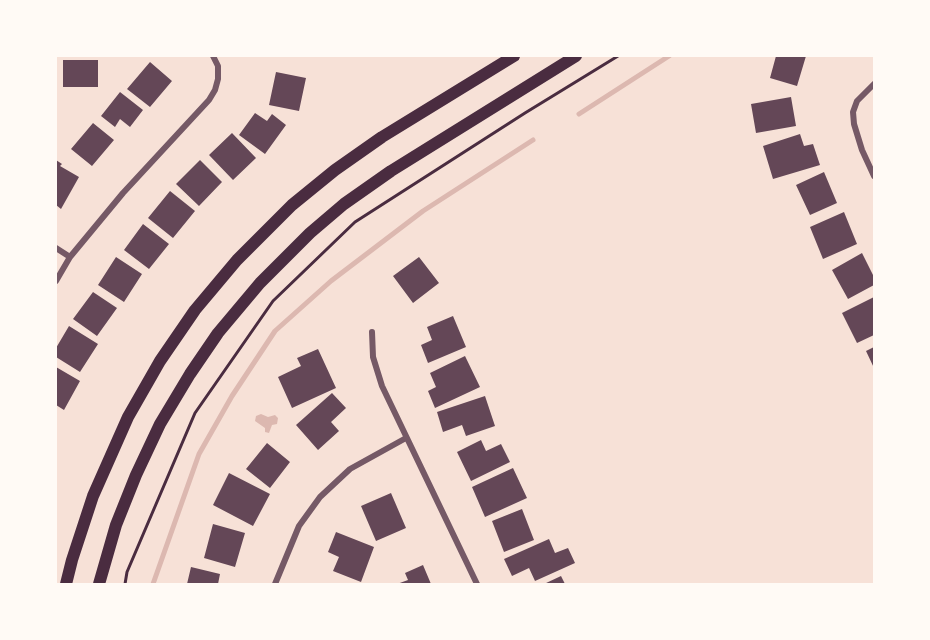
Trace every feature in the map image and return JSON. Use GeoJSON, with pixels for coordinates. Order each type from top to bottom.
{"type":"FeatureCollection","features":[{"type":"Feature","properties":{"kind":"main road"},"geometry":{"type":"LineString","coordinates":[[66,585],[93,496],[128,417],[195,310],[237,260],[292,205],[335,170],[382,137],[514,56]]}},
{"type":"Feature","properties":{"kind":"main road"},"geometry":{"type":"LineString","coordinates":[[99,585],[116,525],[160,424],[218,333],[260,283],[310,233],[344,204],[391,171],[576,56]]}},
{"type":"Feature","properties":{"kind":"street"},"geometry":{"type":"LineString","coordinates":[[56,281],[70,257],[123,193],[209,100],[218,79],[218,66],[213,56]]}},
{"type":"Feature","properties":{"kind":"street"},"geometry":{"type":"LineString","coordinates":[[874,84],[857,101],[853,112],[862,150],[874,176]]}},
{"type":"Feature","properties":{"kind":"street"},"geometry":{"type":"LineString","coordinates":[[56,248],[70,257]]}},
{"type":"Feature","properties":{"kind":"street"},"geometry":{"type":"LineString","coordinates":[[372,332],[373,357],[382,386],[477,585]]}},
{"type":"Feature","properties":{"kind":"street"},"geometry":{"type":"LineString","coordinates":[[274,585],[299,526],[320,497],[350,469],[406,438]]}},
{"type":"Feature","properties":{"kind":"path"},"geometry":{"type":"LineString","coordinates":[[125,585],[128,572],[195,413],[273,301],[355,222],[618,56]]}},
{"type":"Feature","properties":{"kind":"shaded area"},"geometry":{"type":"Polygon","coordinates":[[[261,414],[268,417],[275,415],[278,418],[277,424],[272,425],[269,433],[265,432],[265,428],[255,421],[256,416],[261,414]]]}},
{"type":"Feature","properties":{"kind":"building"},"geometry":{"type":"Polygon","coordinates":[[[776,56],[806,56],[797,86],[770,78],[776,56]]]}},
{"type":"Feature","properties":{"kind":"building"},"geometry":{"type":"Polygon","coordinates":[[[63,60],[98,60],[98,87],[63,87],[63,60]]]}},
{"type":"Feature","properties":{"kind":"building"},"geometry":{"type":"Polygon","coordinates":[[[150,62],[172,81],[150,107],[127,89],[150,62]]]}},
{"type":"Feature","properties":{"kind":"building"},"geometry":{"type":"Polygon","coordinates":[[[276,72],[306,78],[299,111],[269,105],[276,72]]]}},
{"type":"Feature","properties":{"kind":"building"},"geometry":{"type":"Polygon","coordinates":[[[120,92],[143,110],[130,127],[120,119],[115,127],[101,116],[120,92]]]}},
{"type":"Feature","properties":{"kind":"building"},"geometry":{"type":"Polygon","coordinates":[[[791,97],[796,126],[756,133],[751,104],[791,97]]]}},
{"type":"Feature","properties":{"kind":"building"},"geometry":{"type":"Polygon","coordinates":[[[255,113],[267,121],[272,114],[286,125],[265,154],[239,135],[255,113]]]}},
{"type":"Feature","properties":{"kind":"building"},"geometry":{"type":"Polygon","coordinates":[[[93,123],[114,140],[92,166],[71,149],[93,123]]]}},
{"type":"Feature","properties":{"kind":"building"},"geometry":{"type":"Polygon","coordinates":[[[232,133],[256,158],[233,180],[209,155],[232,133]]]}},
{"type":"Feature","properties":{"kind":"building"},"geometry":{"type":"Polygon","coordinates":[[[800,134],[804,146],[813,144],[820,165],[773,179],[763,146],[800,134]]]}},
{"type":"Feature","properties":{"kind":"building"},"geometry":{"type":"Polygon","coordinates":[[[56,160],[62,164],[60,166],[79,177],[61,209],[56,205],[56,160]]]}},
{"type":"Feature","properties":{"kind":"building"},"geometry":{"type":"Polygon","coordinates":[[[200,160],[222,182],[199,206],[176,184],[200,160]]]}},
{"type":"Feature","properties":{"kind":"building"},"geometry":{"type":"Polygon","coordinates":[[[824,172],[837,203],[810,215],[796,185],[824,172]]]}},
{"type":"Feature","properties":{"kind":"building"},"geometry":{"type":"Polygon","coordinates":[[[170,191],[195,211],[173,238],[148,218],[170,191]]]}},
{"type":"Feature","properties":{"kind":"building"},"geometry":{"type":"Polygon","coordinates":[[[844,212],[857,244],[823,259],[810,227],[844,212]]]}},
{"type":"Feature","properties":{"kind":"building"},"geometry":{"type":"Polygon","coordinates":[[[143,224],[169,244],[149,269],[124,250],[143,224]]]}},
{"type":"Feature","properties":{"kind":"building"},"geometry":{"type":"Polygon","coordinates":[[[862,253],[874,277],[874,285],[848,299],[832,270],[862,253]]]}},
{"type":"Feature","properties":{"kind":"building"},"geometry":{"type":"Polygon","coordinates":[[[116,257],[142,274],[124,302],[98,285],[116,257]]]}},
{"type":"Feature","properties":{"kind":"building"},"geometry":{"type":"Polygon","coordinates":[[[419,257],[439,283],[413,303],[393,276],[419,257]]]}},
{"type":"Feature","properties":{"kind":"building"},"geometry":{"type":"Polygon","coordinates":[[[93,292],[117,308],[97,336],[73,319],[93,292]]]}},
{"type":"Feature","properties":{"kind":"building"},"geometry":{"type":"Polygon","coordinates":[[[874,297],[874,335],[857,343],[842,313],[874,297]]]}},
{"type":"Feature","properties":{"kind":"building"},"geometry":{"type":"Polygon","coordinates":[[[453,316],[466,347],[428,363],[421,345],[432,340],[427,327],[453,316]]]}},
{"type":"Feature","properties":{"kind":"building"},"geometry":{"type":"Polygon","coordinates":[[[69,326],[98,344],[80,372],[56,357],[56,348],[69,326]]]}},
{"type":"Feature","properties":{"kind":"building"},"geometry":{"type":"Polygon","coordinates":[[[874,347],[874,368],[866,351],[874,347]]]}},
{"type":"Feature","properties":{"kind":"building"},"geometry":{"type":"Polygon","coordinates":[[[318,349],[336,388],[292,408],[278,377],[301,366],[297,358],[318,349]]]}},
{"type":"Feature","properties":{"kind":"building"},"geometry":{"type":"Polygon","coordinates":[[[465,356],[480,387],[435,408],[428,391],[436,387],[430,373],[465,356]]]}},
{"type":"Feature","properties":{"kind":"building"},"geometry":{"type":"Polygon","coordinates":[[[56,367],[80,381],[64,410],[56,405],[56,367]]]}},
{"type":"Feature","properties":{"kind":"building"},"geometry":{"type":"Polygon","coordinates":[[[332,393],[346,408],[331,422],[339,431],[318,450],[296,425],[332,393]]]}},
{"type":"Feature","properties":{"kind":"building"},"geometry":{"type":"Polygon","coordinates":[[[485,396],[495,426],[466,436],[462,425],[443,432],[437,412],[485,396]]]}},
{"type":"Feature","properties":{"kind":"building"},"geometry":{"type":"Polygon","coordinates":[[[481,440],[486,451],[501,444],[510,462],[471,481],[457,452],[481,440]]]}},
{"type":"Feature","properties":{"kind":"building"},"geometry":{"type":"Polygon","coordinates":[[[267,443],[290,462],[270,488],[246,469],[267,443]]]}},
{"type":"Feature","properties":{"kind":"building"},"geometry":{"type":"Polygon","coordinates":[[[513,468],[527,498],[485,517],[472,487],[513,468]]]}},
{"type":"Feature","properties":{"kind":"building"},"geometry":{"type":"Polygon","coordinates":[[[229,473],[270,494],[253,526],[213,505],[229,473]]]}},
{"type":"Feature","properties":{"kind":"building"},"geometry":{"type":"Polygon","coordinates":[[[391,493],[406,528],[376,541],[361,506],[391,493]]]}},
{"type":"Feature","properties":{"kind":"building"},"geometry":{"type":"Polygon","coordinates":[[[522,509],[534,540],[504,552],[492,521],[522,509]]]}},
{"type":"Feature","properties":{"kind":"building"},"geometry":{"type":"Polygon","coordinates":[[[213,524],[245,533],[235,567],[204,558],[213,524]]]}},
{"type":"Feature","properties":{"kind":"building"},"geometry":{"type":"Polygon","coordinates":[[[336,532],[374,547],[361,582],[333,571],[339,557],[328,552],[336,532]]]}},
{"type":"Feature","properties":{"kind":"building"},"geometry":{"type":"Polygon","coordinates":[[[549,539],[555,553],[568,548],[575,563],[535,581],[529,568],[512,576],[504,559],[549,539]]]}},
{"type":"Feature","properties":{"kind":"building"},"geometry":{"type":"Polygon","coordinates":[[[423,565],[431,584],[397,584],[408,580],[405,573],[423,565]]]}},
{"type":"Feature","properties":{"kind":"building"},"geometry":{"type":"Polygon","coordinates":[[[191,567],[220,574],[218,584],[187,584],[191,567]]]}},
{"type":"Feature","properties":{"kind":"building"},"geometry":{"type":"Polygon","coordinates":[[[561,576],[565,584],[544,584],[561,576]]]}},
{"type":"Feature","properties":{"kind":"waterway"},"geometry":{"type":"LineString","coordinates":[[579,114],[669,56]]}},
{"type":"Feature","properties":{"kind":"waterway"},"geometry":{"type":"LineString","coordinates":[[153,584],[199,454],[232,396],[275,331],[331,281],[423,211],[533,140]]}}]}
